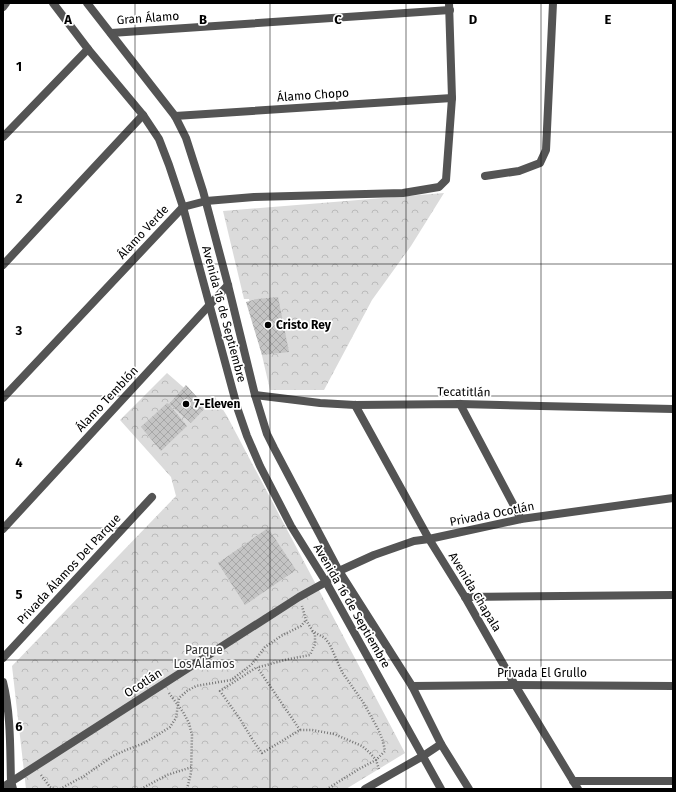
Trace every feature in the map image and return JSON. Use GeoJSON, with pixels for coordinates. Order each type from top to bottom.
{"type":"FeatureCollection","features":[{"type":"Feature","properties":{"kind":"street"},"geometry":{"type":"LineString","coordinates":[[3,6],[6,3]]}},
{"type":"Feature","properties":{"kind":"street","name":"Avenida 16 de Septiembre"},"geometry":{"type":"LineString","coordinates":[[53,3],[88,49],[143,116],[159,139],[183,207],[238,410],[260,466],[291,526],[326,582],[441,789]]}},
{"type":"Feature","properties":{"kind":"street","name":"Avenida 16 de Septiembre"},"geometry":{"type":"LineString","coordinates":[[87,3],[175,116],[186,138],[206,201],[255,395],[267,434],[339,571],[412,686],[441,744],[469,789]]}},
{"type":"Feature","properties":{"kind":"street"},"geometry":{"type":"LineString","coordinates":[[486,176],[519,171],[540,163],[546,150],[552,3]]}},
{"type":"Feature","properties":{"kind":"street"},"geometry":{"type":"LineString","coordinates":[[450,6],[452,98]]}},
{"type":"Feature","properties":{"kind":"street","name":"Gran Álamo"},"geometry":{"type":"LineString","coordinates":[[111,33],[450,6]]}},
{"type":"Feature","properties":{"kind":"street"},"geometry":{"type":"LineString","coordinates":[[3,137],[88,49]]}},
{"type":"Feature","properties":{"kind":"street","name":"Álamo Chopo"},"geometry":{"type":"LineString","coordinates":[[175,116],[452,98]]}},
{"type":"Feature","properties":{"kind":"street","name":"Álamo Verde"},"geometry":{"type":"LineString","coordinates":[[3,398],[183,207],[206,201],[254,197],[404,193],[439,187],[446,180],[452,98]]}},
{"type":"Feature","properties":{"kind":"street"},"geometry":{"type":"LineString","coordinates":[[3,265],[143,116]]}},
{"type":"Feature","properties":{"kind":"street","name":"Álamo Temblón"},"geometry":{"type":"LineString","coordinates":[[3,529],[228,285]]}},
{"type":"Feature","properties":{"kind":"street","name":"Tecatitlán"},"geometry":{"type":"LineString","coordinates":[[255,395],[320,403],[355,405],[460,404],[673,409]]}},
{"type":"Feature","properties":{"kind":"street"},"geometry":{"type":"LineString","coordinates":[[460,404],[521,519]]}},
{"type":"Feature","properties":{"kind":"street","name":"Avenida Chapala"},"geometry":{"type":"LineString","coordinates":[[355,405],[429,539],[465,596],[515,685],[578,789]]}},
{"type":"Feature","properties":{"kind":"street","name":"Privada Álamos Del Parque"},"geometry":{"type":"LineString","coordinates":[[3,658],[152,497]]}},
{"type":"Feature","properties":{"kind":"street","name":"Privada Ocotlán"},"geometry":{"type":"LineString","coordinates":[[326,582],[339,571],[374,555],[414,541],[521,519],[673,498]]}},
{"type":"Feature","properties":{"kind":"street","name":"Ocotlán"},"geometry":{"type":"LineString","coordinates":[[3,787],[12,785],[35,766],[299,597],[326,582]]}},
{"type":"Feature","properties":{"kind":"street"},"geometry":{"type":"LineString","coordinates":[[465,596],[673,596]]}},
{"type":"Feature","properties":{"kind":"street"},"geometry":{"type":"LineString","coordinates":[[3,682],[9,715],[12,785]]}},
{"type":"Feature","properties":{"kind":"street","name":"Privada El Grullo"},"geometry":{"type":"LineString","coordinates":[[412,686],[673,686]]}},
{"type":"Feature","properties":{"kind":"street"},"geometry":{"type":"LineString","coordinates":[[365,789],[441,744]]}},
{"type":"Feature","properties":{"kind":"street"},"geometry":{"type":"LineString","coordinates":[[574,781],[673,781]]}},
{"type":"Feature","properties":{"kind":"path"},"geometry":{"type":"LineString","coordinates":[[258,667],[310,655],[315,644],[315,634],[306,620],[299,597]]}},
{"type":"Feature","properties":{"kind":"path"},"geometry":{"type":"LineString","coordinates":[[60,789],[84,776],[113,756],[142,744],[170,727],[176,718],[179,698],[186,691],[196,686],[231,680],[252,664],[265,647],[281,636],[301,626],[306,620]]}},
{"type":"Feature","properties":{"kind":"path"},"geometry":{"type":"LineString","coordinates":[[312,631],[325,638],[330,645],[342,672],[363,702],[378,729],[383,741],[385,752],[376,760],[327,789]]}},
{"type":"Feature","properties":{"kind":"path"},"geometry":{"type":"LineString","coordinates":[[300,730],[257,667],[220,691],[262,753],[300,730],[312,730],[334,734],[362,746],[376,760],[379,769]]}},
{"type":"Feature","properties":{"kind":"path"},"geometry":{"type":"LineString","coordinates":[[163,685],[184,712],[192,735],[192,767],[187,789]]}},
{"type":"Feature","properties":{"kind":"path"},"geometry":{"type":"LineString","coordinates":[[35,766],[51,789]]}},
{"type":"Feature","properties":{"kind":"path"},"geometry":{"type":"LineString","coordinates":[[141,789],[166,775],[192,767]]}},
{"type":"Feature","properties":{"kind":"green space"},"geometry":{"type":"Polygon","coordinates":[[[444,193],[411,246],[372,300],[324,390],[270,390],[249,299],[244,299],[223,211],[444,193]]]}},
{"type":"Feature","properties":{"kind":"green space","name":"Parque Los Alamos"},"geometry":{"type":"Polygon","coordinates":[[[167,373],[206,407],[215,397],[227,416],[405,753],[346,789],[26,789],[12,666],[176,496],[171,477],[120,420],[167,373]]]}},
{"type":"Feature","properties":{"kind":"building","name":"Cristo Rey"},"geometry":{"type":"Polygon","coordinates":[[[278,297],[289,352],[262,355],[246,302],[257,299],[278,297]]]}},
{"type":"Feature","properties":{"kind":"building"},"geometry":{"type":"Polygon","coordinates":[[[186,385],[206,407],[191,423],[169,404],[186,385]]]}},
{"type":"Feature","properties":{"kind":"building"},"geometry":{"type":"Polygon","coordinates":[[[167,403],[187,426],[161,451],[141,427],[167,403]]]}},
{"type":"Feature","properties":{"kind":"building"},"geometry":{"type":"Polygon","coordinates":[[[268,528],[296,570],[245,605],[218,563],[268,528]]]}},
{"type":"Feature","properties":{"kind":"place","name":"Cristo Rey"},"geometry":{"type":"Point","coordinates":[268,325]}},
{"type":"Feature","properties":{"kind":"place","name":"7-Eleven"},"geometry":{"type":"Point","coordinates":[186,404]}}]}
